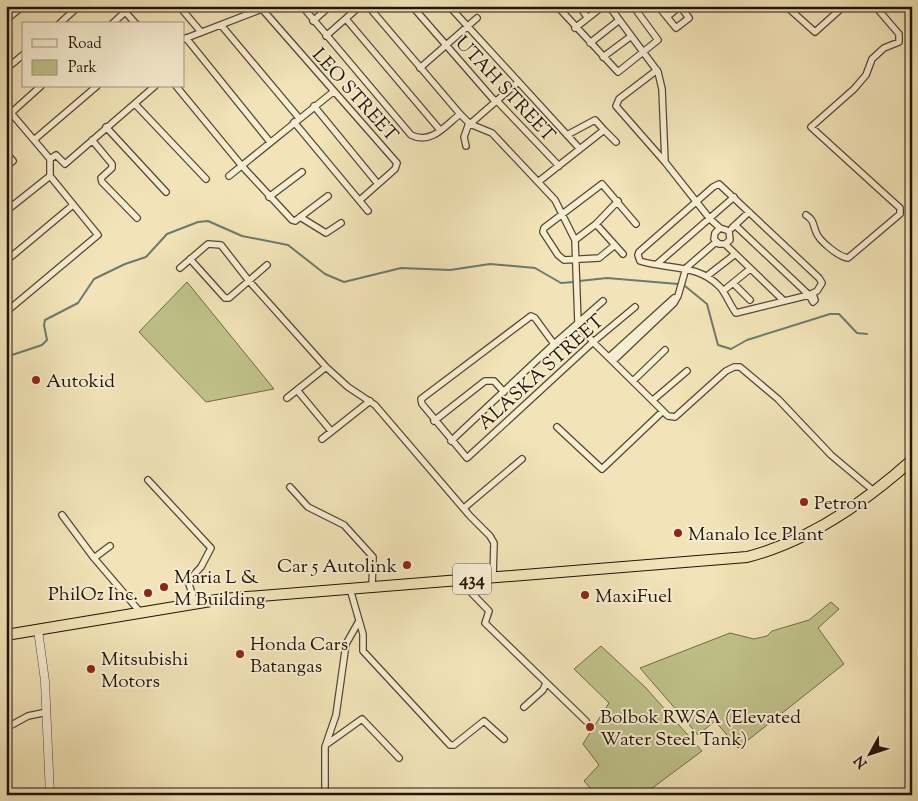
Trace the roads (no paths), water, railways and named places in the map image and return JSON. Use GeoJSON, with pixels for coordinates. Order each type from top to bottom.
{"type":"FeatureCollection","features":[{"type":"Feature","properties":{"kind":"highway","name":"434"},"geometry":{"type":"LineString","coordinates":[[6,635],[232,598],[747,557],[804,534],[855,507],[876,492],[912,460]]}},
{"type":"Feature","properties":{"kind":"street"},"geometry":{"type":"LineString","coordinates":[[6,20],[23,6]]}},
{"type":"Feature","properties":{"kind":"street"},"geometry":{"type":"LineString","coordinates":[[61,22],[79,6]]}},
{"type":"Feature","properties":{"kind":"street"},"geometry":{"type":"LineString","coordinates":[[120,6],[134,22]]}},
{"type":"Feature","properties":{"kind":"street"},"geometry":{"type":"LineString","coordinates":[[179,6],[201,32]]}},
{"type":"Feature","properties":{"kind":"street"},"geometry":{"type":"LineString","coordinates":[[302,6],[412,135],[422,139],[430,138],[460,114]]}},
{"type":"Feature","properties":{"kind":"street"},"geometry":{"type":"LineString","coordinates":[[313,21],[330,6]]}},
{"type":"Feature","properties":{"kind":"street"},"geometry":{"type":"LineString","coordinates":[[326,36],[360,6]]}},
{"type":"Feature","properties":{"kind":"street"},"geometry":{"type":"LineString","coordinates":[[368,6],[460,114],[470,124],[492,133],[555,200],[575,240],[578,323],[593,342],[634,380],[668,416],[675,417],[726,371],[734,367],[740,367],[778,399],[831,455],[876,492]]}},
{"type":"Feature","properties":{"kind":"street","name":"UTAH STREET"},"geometry":{"type":"LineString","coordinates":[[412,6],[496,101],[559,166]]}},
{"type":"Feature","properties":{"kind":"street"},"geometry":{"type":"LineString","coordinates":[[449,6],[517,83],[579,148]]}},
{"type":"Feature","properties":{"kind":"street"},"geometry":{"type":"LineString","coordinates":[[557,6],[575,28],[618,72],[656,43],[657,37],[634,6]]}},
{"type":"Feature","properties":{"kind":"street"},"geometry":{"type":"LineString","coordinates":[[579,6],[587,17]]}},
{"type":"Feature","properties":{"kind":"street"},"geometry":{"type":"LineString","coordinates":[[575,28],[603,6]]}},
{"type":"Feature","properties":{"kind":"street"},"geometry":{"type":"LineString","coordinates":[[609,6],[630,37],[657,70],[662,89],[665,162]]}},
{"type":"Feature","properties":{"kind":"street"},"geometry":{"type":"LineString","coordinates":[[658,6],[674,27],[678,28],[689,18],[680,6],[667,17]]}},
{"type":"Feature","properties":{"kind":"street"},"geometry":{"type":"LineString","coordinates":[[790,7],[815,32],[844,6]]}},
{"type":"Feature","properties":{"kind":"street"},"geometry":{"type":"LineString","coordinates":[[806,215],[814,222],[819,237],[842,257],[848,258],[900,214],[900,208],[811,127],[854,89],[866,75],[872,59],[884,48],[899,42],[899,34],[875,6]]}},
{"type":"Feature","properties":{"kind":"street","name":"LEO STREET"},"geometry":{"type":"LineString","coordinates":[[221,25],[262,9],[397,163],[395,169],[360,200]]}},
{"type":"Feature","properties":{"kind":"street"},"geometry":{"type":"LineString","coordinates":[[114,22],[125,12]]}},
{"type":"Feature","properties":{"kind":"street"},"geometry":{"type":"LineString","coordinates":[[420,68],[477,18]]}},
{"type":"Feature","properties":{"kind":"street"},"geometry":{"type":"LineString","coordinates":[[346,19],[440,130]]}},
{"type":"Feature","properties":{"kind":"street"},"geometry":{"type":"LineString","coordinates":[[590,43],[618,20]]}},
{"type":"Feature","properties":{"kind":"street"},"geometry":{"type":"LineString","coordinates":[[270,142],[185,39],[221,25],[368,211]]}},
{"type":"Feature","properties":{"kind":"street"},"geometry":{"type":"LineString","coordinates":[[603,57],[630,37]]}},
{"type":"Feature","properties":{"kind":"street"},"geometry":{"type":"LineString","coordinates":[[6,69],[22,56]]}},
{"type":"Feature","properties":{"kind":"street"},"geometry":{"type":"LineString","coordinates":[[657,70],[619,99],[616,106],[665,162],[710,219],[720,228],[728,231]]}},
{"type":"Feature","properties":{"kind":"street"},"geometry":{"type":"LineString","coordinates":[[466,146],[464,137],[470,124],[517,83]]}},
{"type":"Feature","properties":{"kind":"street"},"geometry":{"type":"LineString","coordinates":[[11,113],[39,88]]}},
{"type":"Feature","properties":{"kind":"street"},"geometry":{"type":"LineString","coordinates":[[35,139],[96,88]]}},
{"type":"Feature","properties":{"kind":"street"},"geometry":{"type":"LineString","coordinates":[[50,159],[56,155],[65,164],[153,88]]}},
{"type":"Feature","properties":{"kind":"street"},"geometry":{"type":"LineString","coordinates":[[178,88],[242,166],[292,220],[300,217],[328,196]]}},
{"type":"Feature","properties":{"kind":"street"},"geometry":{"type":"LineString","coordinates":[[229,176],[333,92]]}},
{"type":"Feature","properties":{"kind":"street"},"geometry":{"type":"LineString","coordinates":[[136,104],[206,179]]}},
{"type":"Feature","properties":{"kind":"street"},"geometry":{"type":"LineString","coordinates":[[314,106],[378,184]]}},
{"type":"Feature","properties":{"kind":"street"},"geometry":{"type":"LineString","coordinates":[[6,108],[35,139],[50,159],[50,176],[98,235],[6,312]]}},
{"type":"Feature","properties":{"kind":"street"},"geometry":{"type":"LineString","coordinates":[[567,135],[595,120],[616,142]]}},
{"type":"Feature","properties":{"kind":"street"},"geometry":{"type":"LineString","coordinates":[[106,127],[166,192]]}},
{"type":"Feature","properties":{"kind":"street"},"geometry":{"type":"LineString","coordinates":[[538,182],[604,130]]}},
{"type":"Feature","properties":{"kind":"street"},"geometry":{"type":"LineString","coordinates":[[92,140],[112,164],[112,168],[101,178],[102,182],[137,218]]}},
{"type":"Feature","properties":{"kind":"street"},"geometry":{"type":"LineString","coordinates":[[6,153],[13,161],[6,167]]}},
{"type":"Feature","properties":{"kind":"street"},"geometry":{"type":"LineString","coordinates":[[270,197],[302,172]]}},
{"type":"Feature","properties":{"kind":"street"},"geometry":{"type":"LineString","coordinates":[[6,211],[50,176]]}},
{"type":"Feature","properties":{"kind":"street"},"geometry":{"type":"LineString","coordinates":[[615,245],[601,257],[576,260],[561,258],[543,232],[545,225],[602,184],[636,224]]}},
{"type":"Feature","properties":{"kind":"street"},"geometry":{"type":"LineString","coordinates":[[717,184],[721,185],[821,280],[821,287],[811,295],[736,313],[723,292],[707,276],[686,268],[640,260],[639,252],[696,202],[717,184]]}},
{"type":"Feature","properties":{"kind":"street"},"geometry":{"type":"LineString","coordinates":[[657,264],[734,197]]}},
{"type":"Feature","properties":{"kind":"street"},"geometry":{"type":"LineString","coordinates":[[575,240],[596,224],[618,202]]}},
{"type":"Feature","properties":{"kind":"street"},"geometry":{"type":"LineString","coordinates":[[6,261],[73,205]]}},
{"type":"Feature","properties":{"kind":"street"},"geometry":{"type":"LineString","coordinates":[[728,231],[749,212]]}},
{"type":"Feature","properties":{"kind":"street"},"geometry":{"type":"LineString","coordinates":[[300,217],[326,233],[341,223]]}},
{"type":"Feature","properties":{"kind":"street"},"geometry":{"type":"LineString","coordinates":[[596,224],[623,254]]}},
{"type":"Feature","properties":{"kind":"street"},"geometry":{"type":"LineString","coordinates":[[735,225],[811,295]]}},
{"type":"Feature","properties":{"kind":"street"},"geometry":{"type":"LineString","coordinates":[[716,242],[714,236],[720,228]]}},
{"type":"Feature","properties":{"kind":"street"},"geometry":{"type":"LineString","coordinates":[[725,244],[730,240],[728,231]]}},
{"type":"Feature","properties":{"kind":"street"},"geometry":{"type":"LineString","coordinates":[[716,242],[725,244],[734,255],[784,301]]}},
{"type":"Feature","properties":{"kind":"street"},"geometry":{"type":"LineString","coordinates":[[611,359],[668,310],[678,296],[686,268],[716,242]]}},
{"type":"Feature","properties":{"kind":"street"},"geometry":{"type":"LineString","coordinates":[[180,268],[208,244],[220,244],[249,281],[326,367],[348,387],[370,401],[490,536],[494,546],[493,576]]}},
{"type":"Feature","properties":{"kind":"street"},"geometry":{"type":"LineString","coordinates":[[707,276],[734,255]]}},
{"type":"Feature","properties":{"kind":"street"},"geometry":{"type":"LineString","coordinates":[[190,259],[221,296],[225,298],[229,298],[267,265]]}},
{"type":"Feature","properties":{"kind":"street"},"geometry":{"type":"LineString","coordinates":[[723,292],[750,269]]}},
{"type":"Feature","properties":{"kind":"street"},"geometry":{"type":"LineString","coordinates":[[733,283],[750,300]]}},
{"type":"Feature","properties":{"kind":"street"},"geometry":{"type":"LineString","coordinates":[[554,344],[535,318],[531,316],[421,399],[422,404],[451,441],[554,344],[603,301]]}},
{"type":"Feature","properties":{"kind":"street","name":"ALASKA STREET"},"geometry":{"type":"LineString","coordinates":[[451,441],[467,458],[593,342],[635,307]]}},
{"type":"Feature","properties":{"kind":"street"},"geometry":{"type":"LineString","coordinates":[[634,380],[664,350]]}},
{"type":"Feature","properties":{"kind":"street"},"geometry":{"type":"LineString","coordinates":[[288,398],[326,367]]}},
{"type":"Feature","properties":{"kind":"street"},"geometry":{"type":"LineString","coordinates":[[654,400],[687,371]]}},
{"type":"Feature","properties":{"kind":"street"},"geometry":{"type":"LineString","coordinates":[[434,421],[485,381],[494,381],[504,392]]}},
{"type":"Feature","properties":{"kind":"street"},"geometry":{"type":"LineString","coordinates":[[298,390],[331,432]]}},
{"type":"Feature","properties":{"kind":"street"},"geometry":{"type":"LineString","coordinates":[[322,439],[370,401]]}},
{"type":"Feature","properties":{"kind":"street"},"geometry":{"type":"LineString","coordinates":[[557,428],[602,469],[663,411]]}},
{"type":"Feature","properties":{"kind":"street"},"geometry":{"type":"LineString","coordinates":[[464,508],[522,459]]}},
{"type":"Feature","properties":{"kind":"street"},"geometry":{"type":"LineString","coordinates":[[148,480],[211,548],[201,567],[188,581],[195,603]]}},
{"type":"Feature","properties":{"kind":"street"},"geometry":{"type":"LineString","coordinates":[[290,487],[308,507],[344,525],[373,557],[372,587]]}},
{"type":"Feature","properties":{"kind":"street"},"geometry":{"type":"LineString","coordinates":[[62,515],[94,558],[141,613]]}},
{"type":"Feature","properties":{"kind":"street"},"geometry":{"type":"LineString","coordinates":[[94,558],[110,546]]}},
{"type":"Feature","properties":{"kind":"street"},"geometry":{"type":"LineString","coordinates":[[459,580],[489,611],[485,622],[586,721]]}},
{"type":"Feature","properties":{"kind":"street"},"geometry":{"type":"LineString","coordinates":[[350,589],[360,621],[363,650],[379,665],[450,745],[454,745],[484,721],[504,739]]}},
{"type":"Feature","properties":{"kind":"street"},"geometry":{"type":"LineString","coordinates":[[325,795],[325,747],[336,715],[346,644],[360,621]]}},
{"type":"Feature","properties":{"kind":"street"},"geometry":{"type":"LineString","coordinates":[[38,630],[47,712],[50,795]]}},
{"type":"Feature","properties":{"kind":"street"},"geometry":{"type":"LineString","coordinates":[[524,707],[544,690],[546,683]]}},
{"type":"Feature","properties":{"kind":"street"},"geometry":{"type":"LineString","coordinates":[[6,728],[28,716],[47,712]]}},
{"type":"Feature","properties":{"kind":"street"},"geometry":{"type":"LineString","coordinates":[[327,744],[362,719],[399,758]]}},
{"type":"Feature","properties":{"kind":"waterway"},"geometry":{"type":"LineString","coordinates":[[6,357],[42,345],[47,340],[45,320],[78,303],[94,279],[125,264],[146,257],[167,234],[198,222],[208,221],[242,236],[288,245],[325,274],[344,282],[401,268],[450,270],[490,264],[535,268],[561,283],[574,282]]}},
{"type":"Feature","properties":{"kind":"waterway"},"geometry":{"type":"LineString","coordinates":[[579,281],[607,278],[678,284]]}},
{"type":"Feature","properties":{"kind":"waterway"},"geometry":{"type":"LineString","coordinates":[[685,286],[707,304],[718,345],[731,349],[747,340],[830,314],[839,314],[857,333],[867,334]]}},
{"type":"Feature","properties":{"kind":"place","name":"Autokid"},"geometry":{"type":"Point","coordinates":[36,380]}},
{"type":"Feature","properties":{"kind":"place","name":"Petron"},"geometry":{"type":"Point","coordinates":[804,502]}},
{"type":"Feature","properties":{"kind":"place","name":"Manalo Ice Plant"},"geometry":{"type":"Point","coordinates":[678,533]}},
{"type":"Feature","properties":{"kind":"place","name":"Car 5 Autolink"},"geometry":{"type":"Point","coordinates":[407,565]}},
{"type":"Feature","properties":{"kind":"place","name":"Maria L & M Building"},"geometry":{"type":"Point","coordinates":[164,587]}},
{"type":"Feature","properties":{"kind":"place","name":"PhilOz Inc."},"geometry":{"type":"Point","coordinates":[148,593]}},
{"type":"Feature","properties":{"kind":"place","name":"MaxiFuel"},"geometry":{"type":"Point","coordinates":[585,595]}},
{"type":"Feature","properties":{"kind":"place","name":"Honda Cars Batangas"},"geometry":{"type":"Point","coordinates":[240,654]}},
{"type":"Feature","properties":{"kind":"place","name":"Mitsubishi Motors"},"geometry":{"type":"Point","coordinates":[91,669]}},
{"type":"Feature","properties":{"kind":"place","name":"Bolbok RWSA (Elevated Water Steel Tank)"},"geometry":{"type":"Point","coordinates":[590,727]}}]}
